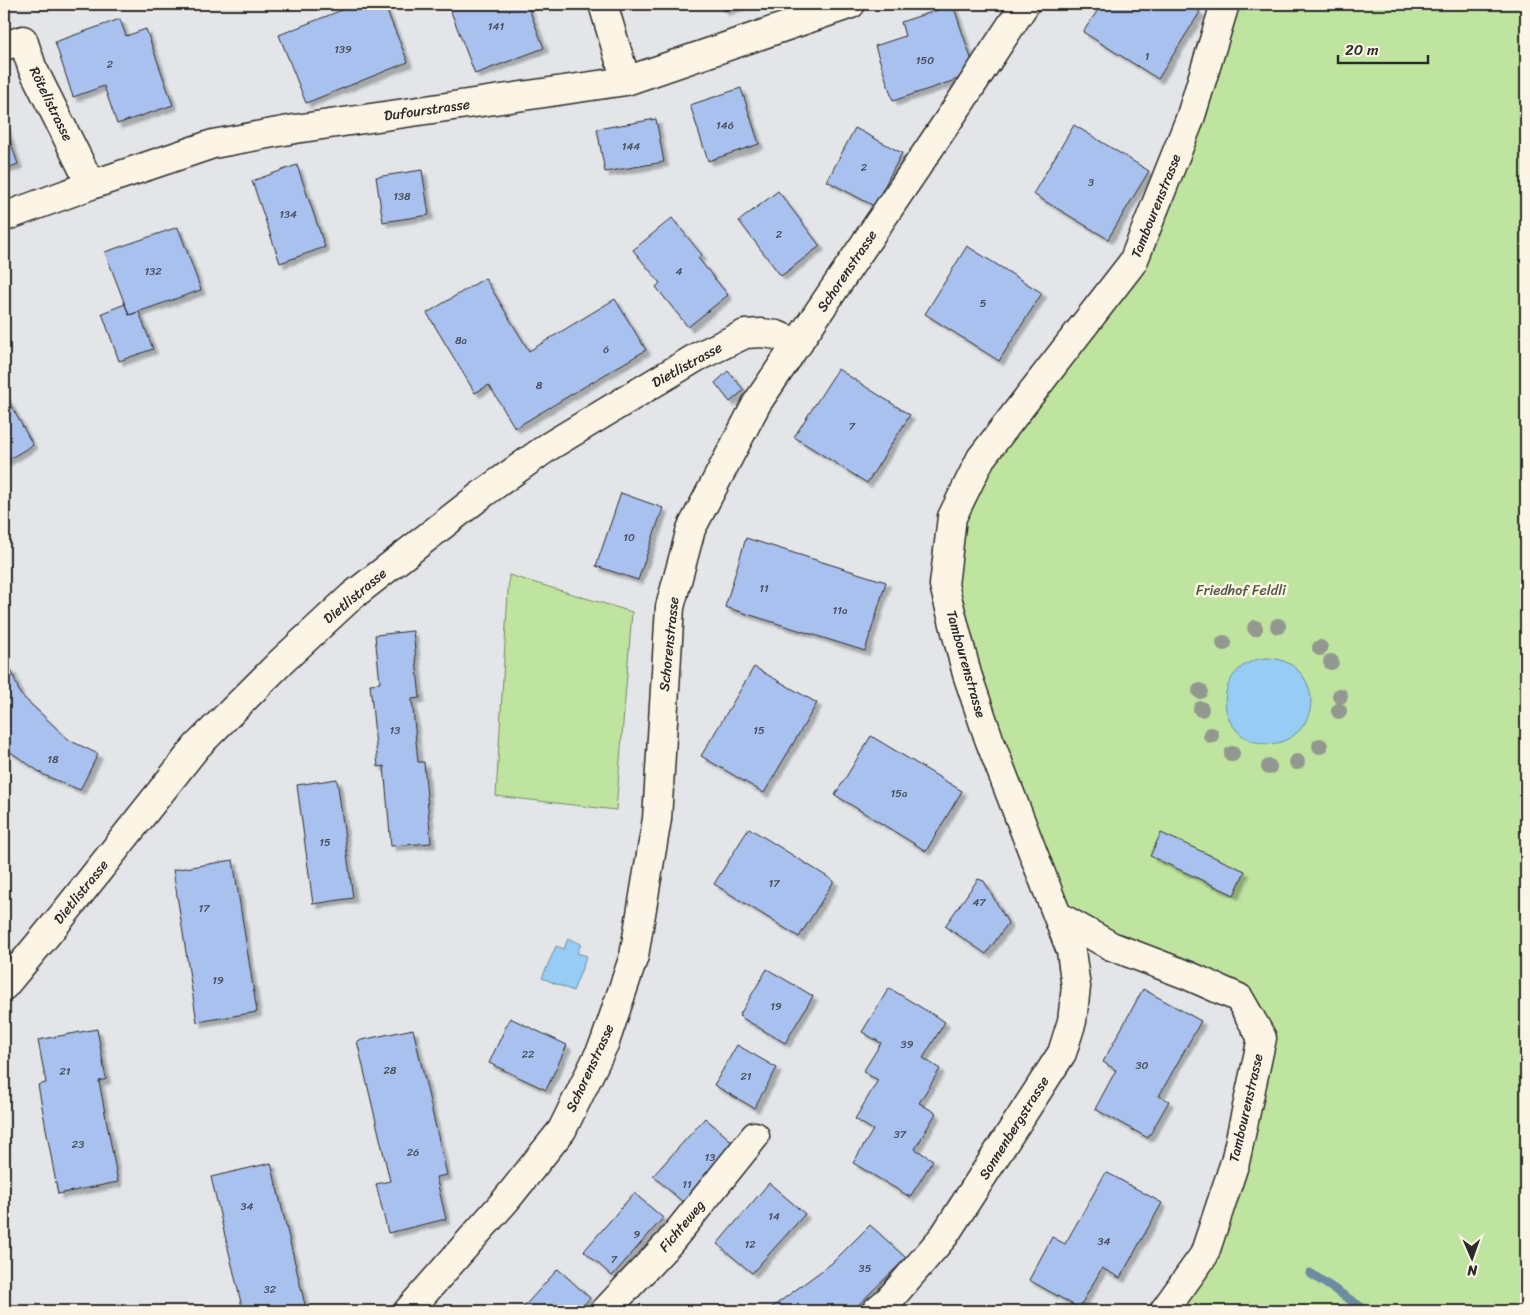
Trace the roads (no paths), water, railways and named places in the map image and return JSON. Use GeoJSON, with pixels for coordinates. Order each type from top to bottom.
{"type":"FeatureCollection","features":[{"type":"Feature","properties":{"kind":"street"},"geometry":{"type":"LineString","coordinates":[[603,4],[626,81]]}},
{"type":"Feature","properties":{"kind":"street","name":"Dufourstrasse"},"geometry":{"type":"LineString","coordinates":[[4,217],[91,185],[213,144],[304,128],[626,81],[851,4]]}},
{"type":"Feature","properties":{"kind":"street","name":"Schorenstrasse"},"geometry":{"type":"LineString","coordinates":[[408,1311],[506,1200],[562,1130],[605,1042],[634,956],[657,819],[670,607],[691,529],[757,403],[960,103],[1024,4]]}},
{"type":"Feature","properties":{"kind":"street","name":"Tambourenstrasse"},"geometry":{"type":"LineString","coordinates":[[1164,1311],[1204,1255],[1235,1162],[1262,1038],[1239,998],[1111,946],[1058,916],[989,739],[964,664],[944,585],[952,516],[981,458],[1134,262],[1190,119],[1224,4]]}},
{"type":"Feature","properties":{"kind":"street","name":"Rötelistrasse"},"geometry":{"type":"LineString","coordinates":[[4,46],[23,40],[32,66],[91,185]]}},
{"type":"Feature","properties":{"kind":"street","name":"Dietlistrasse"},"geometry":{"type":"LineString","coordinates":[[4,986],[197,746],[282,661],[352,596],[485,492],[548,447],[697,357],[745,334],[762,333],[777,335],[798,344]]}},
{"type":"Feature","properties":{"kind":"street","name":"Sonnenbergstrasse"},"geometry":{"type":"LineString","coordinates":[[876,1311],[889,1300],[944,1236],[1062,1053],[1072,1021],[1076,987],[1071,951],[1058,916]]}},
{"type":"Feature","properties":{"kind":"street","name":"Fichteweg"},"geometry":{"type":"LineString","coordinates":[[605,1311],[669,1243],[754,1136]]}},
{"type":"Feature","properties":{"kind":"water"},"geometry":{"type":"Polygon","coordinates":[[[1268,658],[1284,662],[1298,671],[1307,685],[1311,701],[1307,717],[1298,731],[1284,740],[1268,744],[1252,740],[1238,731],[1229,717],[1225,701],[1229,685],[1238,671],[1252,662],[1268,658]]]}},
{"type":"Feature","properties":{"kind":"water"},"geometry":{"type":"Polygon","coordinates":[[[568,938],[581,944],[577,953],[587,956],[573,991],[542,978],[556,946],[564,949],[568,938]]]}},
{"type":"Feature","properties":{"kind":"waterway"},"geometry":{"type":"LineString","coordinates":[[1310,1273],[1367,1311]]}},
{"type":"Feature","properties":{"kind":"park label","name":"Friedhof Feldli"},"geometry":{"type":"Point","coordinates":[1241,590]}}]}
